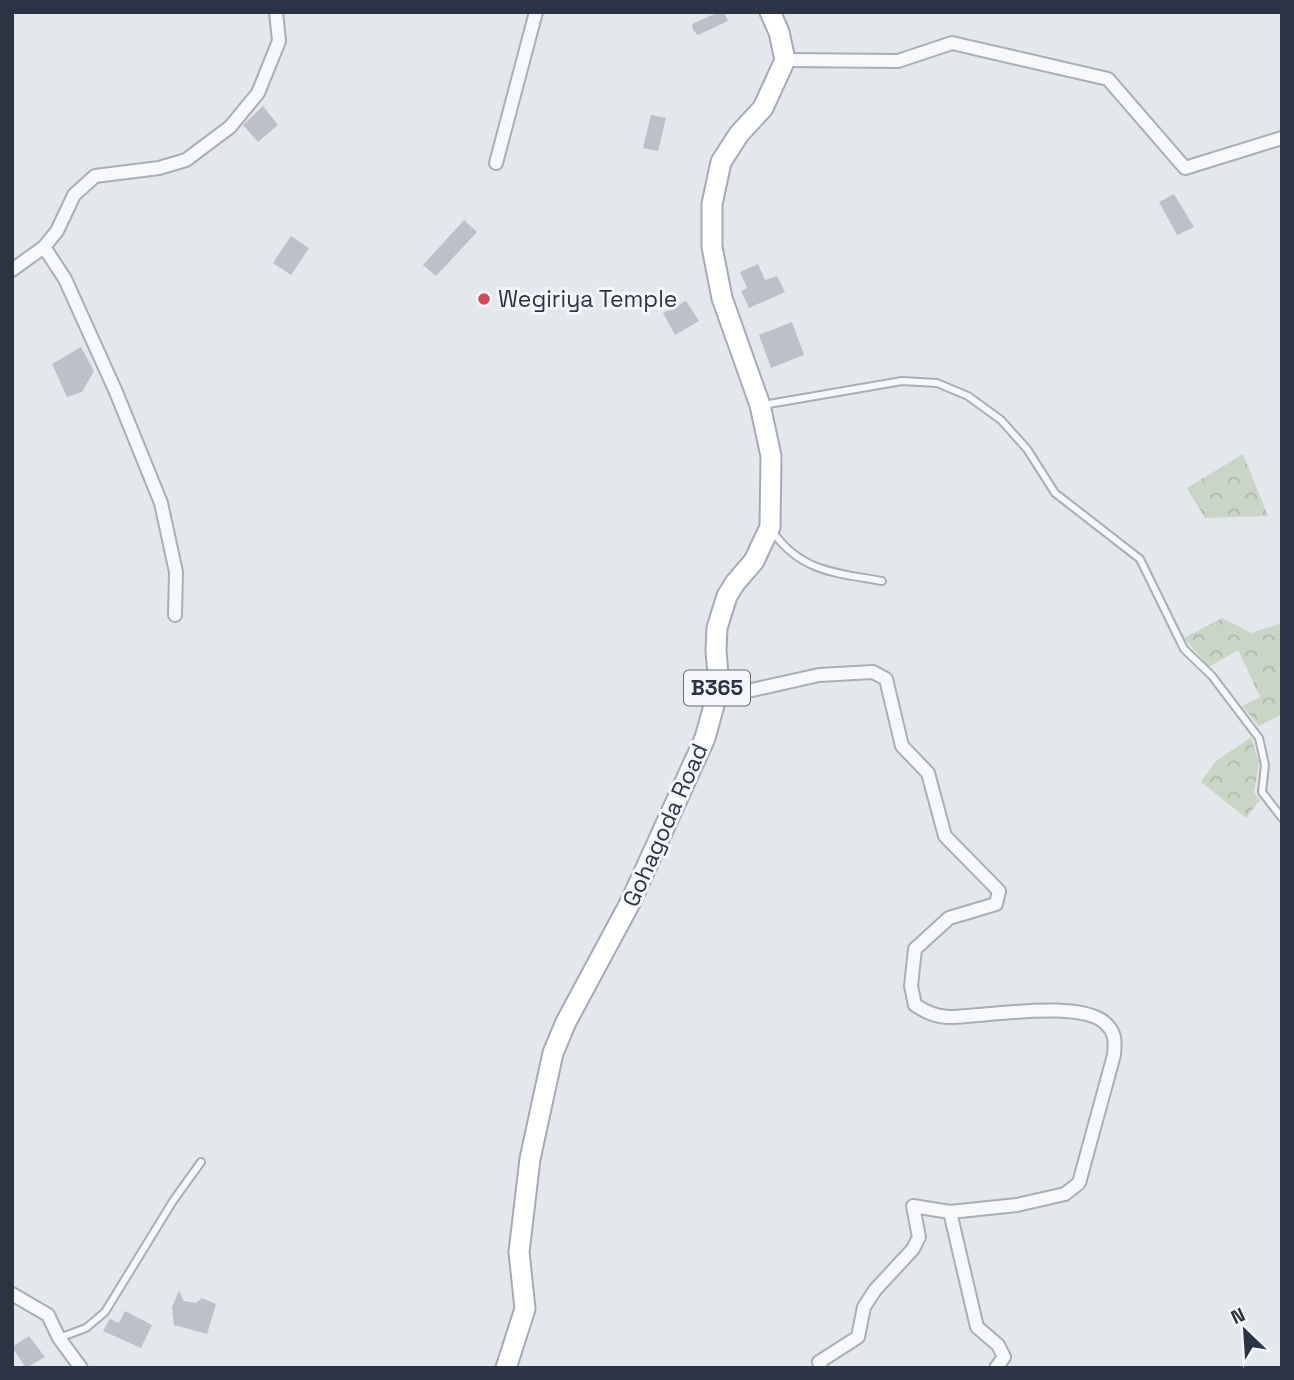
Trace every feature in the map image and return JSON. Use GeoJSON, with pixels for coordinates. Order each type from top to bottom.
{"type":"FeatureCollection","features":[{"type":"Feature","properties":{"kind":"main road"},"geometry":{"type":"LineString","coordinates":[[770,12],[786,60]]}},
{"type":"Feature","properties":{"kind":"main road","name":"Gohagoda Road"},"geometry":{"type":"LineString","coordinates":[[506,1368],[524,1309],[519,1252],[524,1206],[530,1159],[553,1053],[566,1022],[630,903],[705,738],[716,698],[717,628],[721,615],[727,596],[754,561],[770,527],[771,456],[760,405],[722,298],[712,247],[712,204],[721,162],[739,134],[762,108],[786,60]]}},
{"type":"Feature","properties":{"kind":"street"},"geometry":{"type":"LineString","coordinates":[[12,270],[44,247],[57,231],[74,195],[95,176],[159,169],[186,160],[230,127],[258,93],[274,54],[279,41],[276,12]]}},
{"type":"Feature","properties":{"kind":"street"},"geometry":{"type":"LineString","coordinates":[[496,163],[536,12]]}},
{"type":"Feature","properties":{"kind":"street"},"geometry":{"type":"LineString","coordinates":[[786,60],[898,61],[952,43],[1108,79],[1185,168],[1282,138]]}},
{"type":"Feature","properties":{"kind":"street"},"geometry":{"type":"LineString","coordinates":[[44,247],[65,279],[116,392],[161,503],[176,572],[175,615]]}},
{"type":"Feature","properties":{"kind":"street"},"geometry":{"type":"LineString","coordinates":[[716,698],[818,675],[873,672],[886,679],[902,746],[928,773],[945,836],[999,891],[996,904],[949,918],[915,949],[911,986],[915,1005],[930,1014],[948,1017],[1032,1010],[1084,1013],[1106,1023],[1115,1038],[1114,1055],[1079,1183],[1065,1194],[1029,1202],[950,1212],[914,1206],[919,1237],[913,1250],[874,1290],[864,1307],[858,1337],[819,1362],[821,1368]]}},
{"type":"Feature","properties":{"kind":"street"},"geometry":{"type":"LineString","coordinates":[[950,1212],[977,1327],[998,1345],[1004,1357],[996,1368]]}},
{"type":"Feature","properties":{"kind":"street"},"geometry":{"type":"LineString","coordinates":[[12,1294],[48,1315],[59,1338],[81,1368]]}},
{"type":"Feature","properties":{"kind":"lane"},"geometry":{"type":"LineString","coordinates":[[760,405],[902,381],[937,383],[968,397],[1001,420],[1027,449],[1055,493],[1140,559],[1185,649],[1212,676],[1259,738],[1265,765],[1262,792],[1282,818]]}},
{"type":"Feature","properties":{"kind":"lane"},"geometry":{"type":"LineString","coordinates":[[770,527],[793,555],[818,569],[882,581]]}},
{"type":"Feature","properties":{"kind":"lane"},"geometry":{"type":"LineString","coordinates":[[59,1338],[86,1328],[105,1312],[173,1201],[201,1162]]}},
{"type":"Feature","properties":{"kind":"green space"},"geometry":{"type":"Polygon","coordinates":[[[1243,454],[1268,516],[1205,518],[1187,488],[1243,454]]]}},
{"type":"Feature","properties":{"kind":"green space"},"geometry":{"type":"Polygon","coordinates":[[[1222,618],[1251,633],[1282,623],[1282,714],[1259,726],[1242,706],[1260,697],[1238,650],[1209,667],[1184,638],[1222,618]]]}},
{"type":"Feature","properties":{"kind":"green space"},"geometry":{"type":"Polygon","coordinates":[[[1251,737],[1259,763],[1254,793],[1260,800],[1246,818],[1201,782],[1215,762],[1251,737]]]}},
{"type":"Feature","properties":{"kind":"building"},"geometry":{"type":"Polygon","coordinates":[[[724,12],[728,21],[698,35],[693,30],[692,24],[724,12]]]}},
{"type":"Feature","properties":{"kind":"building"},"geometry":{"type":"Polygon","coordinates":[[[263,106],[278,125],[258,142],[243,125],[263,106]]]}},
{"type":"Feature","properties":{"kind":"building"},"geometry":{"type":"Polygon","coordinates":[[[651,115],[666,118],[658,151],[643,148],[651,115]]]}},
{"type":"Feature","properties":{"kind":"building"},"geometry":{"type":"Polygon","coordinates":[[[1174,194],[1194,227],[1177,235],[1159,202],[1174,194]]]}},
{"type":"Feature","properties":{"kind":"building"},"geometry":{"type":"Polygon","coordinates":[[[464,220],[477,232],[436,276],[423,265],[464,220]]]}},
{"type":"Feature","properties":{"kind":"building"},"geometry":{"type":"Polygon","coordinates":[[[291,236],[309,248],[291,275],[273,263],[291,236]]]}},
{"type":"Feature","properties":{"kind":"building"},"geometry":{"type":"Polygon","coordinates":[[[758,264],[765,280],[777,276],[785,292],[749,308],[741,291],[747,288],[740,272],[758,264]]]}},
{"type":"Feature","properties":{"kind":"building"},"geometry":{"type":"Polygon","coordinates":[[[686,301],[699,321],[675,335],[663,313],[686,301]]]}},
{"type":"Feature","properties":{"kind":"building"},"geometry":{"type":"Polygon","coordinates":[[[792,322],[804,355],[771,368],[759,335],[792,322]]]}},
{"type":"Feature","properties":{"kind":"building"},"geometry":{"type":"Polygon","coordinates":[[[81,347],[94,371],[82,392],[67,397],[52,364],[81,347]]]}},
{"type":"Feature","properties":{"kind":"building"},"geometry":{"type":"Polygon","coordinates":[[[179,1291],[184,1301],[196,1303],[202,1298],[216,1304],[207,1334],[174,1325],[172,1307],[179,1291]]]}},
{"type":"Feature","properties":{"kind":"building"},"geometry":{"type":"Polygon","coordinates":[[[125,1311],[152,1325],[141,1348],[103,1331],[110,1319],[119,1323],[125,1311]]]}},
{"type":"Feature","properties":{"kind":"building"},"geometry":{"type":"Polygon","coordinates":[[[29,1336],[45,1357],[26,1368],[12,1347],[29,1336]]]}},
{"type":"Feature","properties":{"kind":"place","name":"Wegiriya Temple"},"geometry":{"type":"Point","coordinates":[484,299]}}]}
